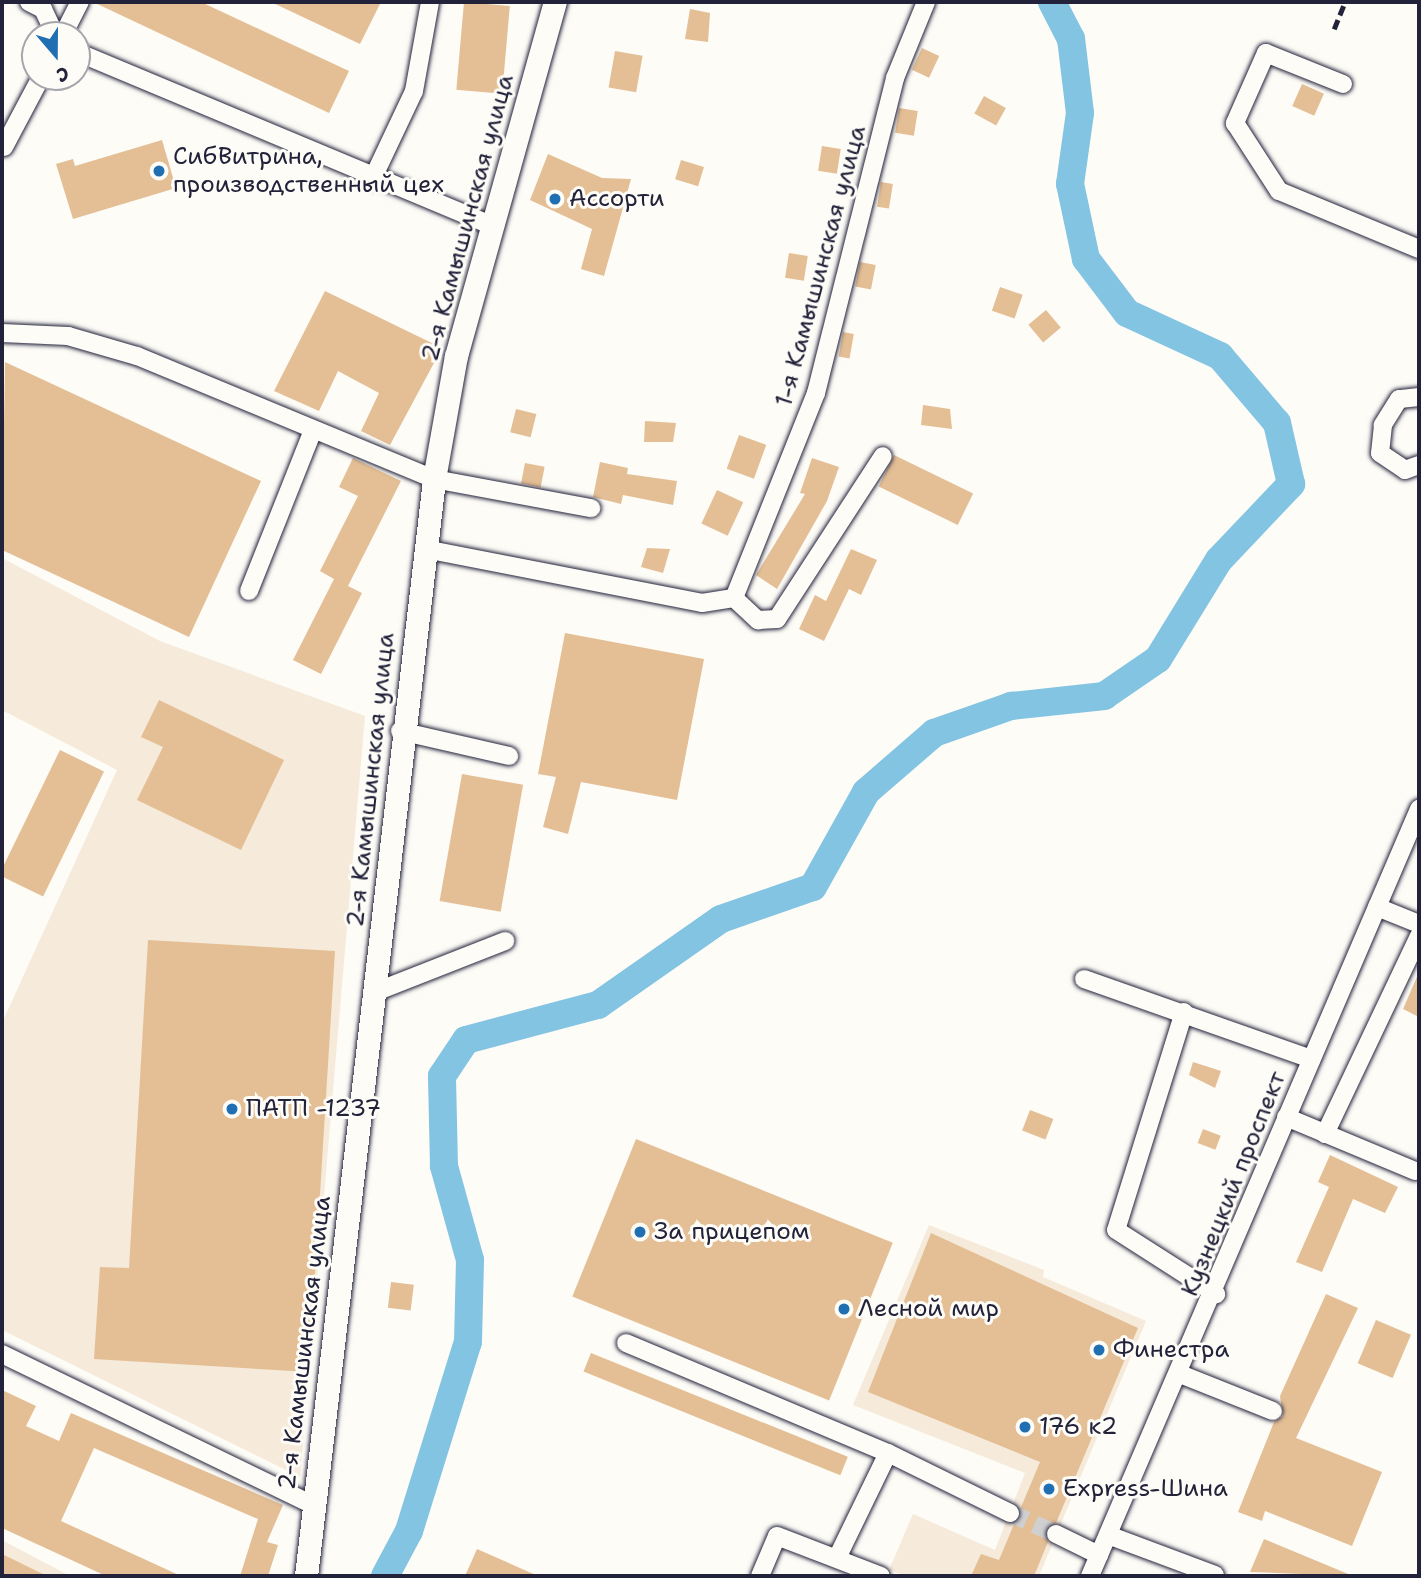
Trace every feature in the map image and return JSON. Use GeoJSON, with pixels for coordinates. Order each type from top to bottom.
{"type":"FeatureCollection","features":[{"type":"Feature","properties":{"kind":"main road","name":"2-я Камышинская улица"},"geometry":{"type":"LineString","coordinates":[[306,1576],[311,1504],[375,992],[400,731],[434,479],[456,356],[555,2]]}},
{"type":"Feature","properties":{"kind":"street"},"geometry":{"type":"LineString","coordinates":[[29,2],[43,9],[49,21]]}},
{"type":"Feature","properties":{"kind":"street"},"geometry":{"type":"LineString","coordinates":[[70,21],[80,2]]}},
{"type":"Feature","properties":{"kind":"street"},"geometry":{"type":"LineString","coordinates":[[372,180],[414,91],[430,2]]}},
{"type":"Feature","properties":{"kind":"street","name":"1-я Камышинская улица"},"geometry":{"type":"LineString","coordinates":[[734,598],[816,393],[895,78],[926,2]]}},
{"type":"Feature","properties":{"kind":"street"},"geometry":{"type":"LineString","coordinates":[[1343,84],[1266,53],[1235,123],[1279,191],[1419,249]]}},
{"type":"Feature","properties":{"kind":"street"},"geometry":{"type":"LineString","coordinates":[[91,58],[372,180],[492,226]]}},
{"type":"Feature","properties":{"kind":"street"},"geometry":{"type":"LineString","coordinates":[[4,147],[34,91]]}},
{"type":"Feature","properties":{"kind":"street"},"geometry":{"type":"LineString","coordinates":[[2,333],[68,336],[137,356],[434,479],[592,509]]}},
{"type":"Feature","properties":{"kind":"street"},"geometry":{"type":"LineString","coordinates":[[1419,397],[1399,399],[1383,425],[1380,453],[1405,470],[1419,465]]}},
{"type":"Feature","properties":{"kind":"street"},"geometry":{"type":"LineString","coordinates":[[249,591],[313,430]]}},
{"type":"Feature","properties":{"kind":"street"},"geometry":{"type":"LineString","coordinates":[[425,549],[702,603],[734,598],[758,620],[778,619],[883,456]]}},
{"type":"Feature","properties":{"kind":"street"},"geometry":{"type":"LineString","coordinates":[[400,731],[509,756]]}},
{"type":"Feature","properties":{"kind":"street","name":"Кузнецкий проспект"},"geometry":{"type":"LineString","coordinates":[[1090,1576],[1216,1294],[1286,1117],[1419,809]]}},
{"type":"Feature","properties":{"kind":"street"},"geometry":{"type":"LineString","coordinates":[[1377,907],[1419,924]]}},
{"type":"Feature","properties":{"kind":"street"},"geometry":{"type":"LineString","coordinates":[[1325,1134],[1419,936]]}},
{"type":"Feature","properties":{"kind":"street"},"geometry":{"type":"LineString","coordinates":[[375,992],[505,941]]}},
{"type":"Feature","properties":{"kind":"street"},"geometry":{"type":"LineString","coordinates":[[1084,979],[1184,1012],[1311,1059]]}},
{"type":"Feature","properties":{"kind":"street"},"geometry":{"type":"LineString","coordinates":[[1184,1012],[1135,1151],[1116,1230],[1216,1294]]}},
{"type":"Feature","properties":{"kind":"street"},"geometry":{"type":"LineString","coordinates":[[1286,1117],[1415,1171]]}},
{"type":"Feature","properties":{"kind":"street"},"geometry":{"type":"LineString","coordinates":[[626,1343],[888,1453],[1010,1513]]}},
{"type":"Feature","properties":{"kind":"street"},"geometry":{"type":"LineString","coordinates":[[2,1354],[311,1504]]}},
{"type":"Feature","properties":{"kind":"street"},"geometry":{"type":"LineString","coordinates":[[1180,1374],[1273,1411]]}},
{"type":"Feature","properties":{"kind":"street"},"geometry":{"type":"LineString","coordinates":[[837,1558],[888,1453]]}},
{"type":"Feature","properties":{"kind":"street"},"geometry":{"type":"LineString","coordinates":[[1056,1534],[1099,1555]]}},
{"type":"Feature","properties":{"kind":"street"},"geometry":{"type":"LineString","coordinates":[[1108,1535],[1215,1575]]}},
{"type":"Feature","properties":{"kind":"street"},"geometry":{"type":"LineString","coordinates":[[760,1576],[777,1536],[881,1576]]}},
{"type":"Feature","properties":{"kind":"shaded area"},"geometry":{"type":"Polygon","coordinates":[[[2,558],[160,641],[365,716],[300,1477],[2,1330],[2,1023],[117,770],[2,710],[2,558]]]}},
{"type":"Feature","properties":{"kind":"shaded area","name":"176 к2"},"geometry":{"type":"Polygon","coordinates":[[[929,1225],[1044,1270],[1043,1277],[1146,1321],[1039,1576],[905,1576],[889,1570],[913,1514],[995,1550],[1025,1473],[853,1405],[929,1225]]]}},
{"type":"Feature","properties":{"kind":"shaded area"},"geometry":{"type":"Polygon","coordinates":[[[2,1540],[70,1576],[2,1576],[2,1540]]]}},
{"type":"Feature","properties":{"kind":"building"},"geometry":{"type":"Polygon","coordinates":[[[93,2],[201,2],[349,71],[329,113],[93,2]]]}},
{"type":"Feature","properties":{"kind":"building"},"geometry":{"type":"Polygon","coordinates":[[[271,2],[381,2],[360,44],[271,2]]]}},
{"type":"Feature","properties":{"kind":"building"},"geometry":{"type":"Polygon","coordinates":[[[464,2],[510,6],[502,94],[456,90],[464,2]]]}},
{"type":"Feature","properties":{"kind":"building"},"geometry":{"type":"Polygon","coordinates":[[[690,9],[710,13],[708,42],[685,39],[690,9]]]}},
{"type":"Feature","properties":{"kind":"building"},"geometry":{"type":"Polygon","coordinates":[[[922,48],[939,56],[929,78],[912,70],[922,48]]]}},
{"type":"Feature","properties":{"kind":"building"},"geometry":{"type":"Polygon","coordinates":[[[615,51],[643,56],[636,92],[609,87],[615,51]]]}},
{"type":"Feature","properties":{"kind":"building"},"geometry":{"type":"Polygon","coordinates":[[[1302,84],[1324,94],[1314,116],[1292,106],[1302,84]]]}},
{"type":"Feature","properties":{"kind":"building"},"geometry":{"type":"Polygon","coordinates":[[[984,96],[1006,108],[996,126],[974,113],[984,96]]]}},
{"type":"Feature","properties":{"kind":"building"},"geometry":{"type":"Polygon","coordinates":[[[899,108],[918,111],[914,136],[895,133],[899,108]]]}},
{"type":"Feature","properties":{"kind":"building"},"geometry":{"type":"Polygon","coordinates":[[[162,140],[176,188],[73,219],[56,164],[73,159],[75,166],[162,140]]]}},
{"type":"Feature","properties":{"kind":"building"},"geometry":{"type":"Polygon","coordinates":[[[822,146],[841,149],[837,174],[818,171],[822,146]]]}},
{"type":"Feature","properties":{"kind":"building"},"geometry":{"type":"Polygon","coordinates":[[[548,154],[602,178],[631,179],[604,276],[581,269],[592,229],[530,200],[548,154]]]}},
{"type":"Feature","properties":{"kind":"building"},"geometry":{"type":"Polygon","coordinates":[[[681,160],[704,167],[698,186],[675,179],[681,160]]]}},
{"type":"Feature","properties":{"kind":"building"},"geometry":{"type":"Polygon","coordinates":[[[881,182],[893,184],[889,209],[877,207],[881,182]]]}},
{"type":"Feature","properties":{"kind":"building"},"geometry":{"type":"Polygon","coordinates":[[[789,253],[808,256],[804,281],[785,278],[789,253]]]}},
{"type":"Feature","properties":{"kind":"building"},"geometry":{"type":"Polygon","coordinates":[[[860,262],[876,265],[871,290],[855,287],[860,262]]]}},
{"type":"Feature","properties":{"kind":"building"},"geometry":{"type":"Polygon","coordinates":[[[1000,287],[1023,295],[1015,318],[992,311],[1000,287]]]}},
{"type":"Feature","properties":{"kind":"building"},"geometry":{"type":"Polygon","coordinates":[[[325,291],[442,348],[390,445],[361,431],[379,393],[338,371],[319,411],[274,391],[325,291]]]}},
{"type":"Feature","properties":{"kind":"building"},"geometry":{"type":"Polygon","coordinates":[[[1046,310],[1061,328],[1043,342],[1028,325],[1046,310]]]}},
{"type":"Feature","properties":{"kind":"building"},"geometry":{"type":"Polygon","coordinates":[[[843,332],[854,334],[849,359],[839,357],[843,332]]]}},
{"type":"Feature","properties":{"kind":"building"},"geometry":{"type":"Polygon","coordinates":[[[5,362],[261,481],[189,637],[2,550],[5,362]]]}},
{"type":"Feature","properties":{"kind":"building"},"geometry":{"type":"Polygon","coordinates":[[[923,405],[950,409],[952,429],[921,425],[923,405]]]}},
{"type":"Feature","properties":{"kind":"building"},"geometry":{"type":"Polygon","coordinates":[[[516,409],[536,414],[531,437],[510,432],[516,409]]]}},
{"type":"Feature","properties":{"kind":"building"},"geometry":{"type":"Polygon","coordinates":[[[645,421],[676,423],[673,442],[644,442],[645,421]]]}},
{"type":"Feature","properties":{"kind":"building"},"geometry":{"type":"Polygon","coordinates":[[[739,435],[766,445],[754,479],[727,469],[739,435]]]}},
{"type":"Feature","properties":{"kind":"building"},"geometry":{"type":"Polygon","coordinates":[[[894,455],[973,494],[958,525],[879,486],[894,455]]]}},
{"type":"Feature","properties":{"kind":"building"},"geometry":{"type":"Polygon","coordinates":[[[353,458],[401,481],[348,586],[362,593],[321,674],[293,660],[334,579],[320,571],[358,496],[339,487],[353,458]]]}},
{"type":"Feature","properties":{"kind":"building"},"geometry":{"type":"Polygon","coordinates":[[[812,458],[839,467],[827,501],[777,589],[756,575],[805,494],[800,493],[812,458]]]}},
{"type":"Feature","properties":{"kind":"building"},"geometry":{"type":"Polygon","coordinates":[[[600,462],[628,468],[627,474],[677,481],[673,505],[623,495],[621,504],[593,497],[600,462]]]}},
{"type":"Feature","properties":{"kind":"building"},"geometry":{"type":"Polygon","coordinates":[[[525,463],[545,467],[541,487],[521,484],[525,463]]]}},
{"type":"Feature","properties":{"kind":"building"},"geometry":{"type":"Polygon","coordinates":[[[717,490],[743,502],[728,536],[701,524],[717,490]]]}},
{"type":"Feature","properties":{"kind":"building"},"geometry":{"type":"Polygon","coordinates":[[[647,548],[670,549],[663,573],[641,567],[647,548]]]}},
{"type":"Feature","properties":{"kind":"building"},"geometry":{"type":"Polygon","coordinates":[[[851,549],[877,560],[861,595],[849,589],[824,641],[799,629],[815,595],[826,601],[851,549]]]}},
{"type":"Feature","properties":{"kind":"building"},"geometry":{"type":"Polygon","coordinates":[[[565,633],[704,659],[677,800],[581,782],[568,834],[543,827],[556,777],[538,774],[565,633]]]}},
{"type":"Feature","properties":{"kind":"building"},"geometry":{"type":"Polygon","coordinates":[[[159,700],[284,760],[241,850],[137,800],[163,747],[141,737],[159,700]]]}},
{"type":"Feature","properties":{"kind":"building"},"geometry":{"type":"Polygon","coordinates":[[[60,750],[104,771],[43,896],[2,876],[2,869],[60,750]]]}},
{"type":"Feature","properties":{"kind":"building"},"geometry":{"type":"Polygon","coordinates":[[[462,774],[523,785],[501,912],[440,901],[462,774]]]}},
{"type":"Feature","properties":{"kind":"building","name":"ПАТП -1237"},"geometry":{"type":"Polygon","coordinates":[[[148,940],[335,951],[309,1372],[94,1359],[100,1267],[129,1268],[148,940]]]}},
{"type":"Feature","properties":{"kind":"building"},"geometry":{"type":"Polygon","coordinates":[[[1419,972],[1419,1017],[1403,1009],[1419,972]]]}},
{"type":"Feature","properties":{"kind":"building"},"geometry":{"type":"Polygon","coordinates":[[[1193,1062],[1221,1071],[1215,1088],[1189,1075],[1193,1062]]]}},
{"type":"Feature","properties":{"kind":"building"},"geometry":{"type":"Polygon","coordinates":[[[1030,1110],[1053,1119],[1045,1139],[1022,1131],[1030,1110]]]}},
{"type":"Feature","properties":{"kind":"building"},"geometry":{"type":"Polygon","coordinates":[[[1203,1129],[1221,1136],[1215,1150],[1198,1143],[1203,1129]]]}},
{"type":"Feature","properties":{"kind":"building"},"geometry":{"type":"Polygon","coordinates":[[[636,1139],[893,1243],[829,1400],[572,1297],[636,1139]]]}},
{"type":"Feature","properties":{"kind":"building"},"geometry":{"type":"Polygon","coordinates":[[[1330,1155],[1398,1187],[1385,1213],[1353,1199],[1322,1272],[1296,1262],[1329,1187],[1318,1182],[1330,1155]]]}},
{"type":"Feature","properties":{"kind":"building","name":"176 к2"},"geometry":{"type":"Polygon","coordinates":[[[931,1233],[1138,1328],[1056,1523],[1046,1530],[1048,1542],[1034,1576],[971,1576],[981,1554],[999,1560],[1040,1462],[868,1392],[931,1233]]]}},
{"type":"Feature","properties":{"kind":"building"},"geometry":{"type":"Polygon","coordinates":[[[391,1282],[414,1285],[411,1311],[388,1308],[391,1282]]]}},
{"type":"Feature","properties":{"kind":"building"},"geometry":{"type":"Polygon","coordinates":[[[1326,1294],[1358,1308],[1296,1438],[1382,1472],[1352,1546],[1265,1511],[1262,1521],[1238,1512],[1274,1422],[1283,1416],[1280,1396],[1326,1294]]]}},
{"type":"Feature","properties":{"kind":"building"},"geometry":{"type":"Polygon","coordinates":[[[1376,1320],[1411,1335],[1393,1378],[1358,1363],[1376,1320]]]}},
{"type":"Feature","properties":{"kind":"building"},"geometry":{"type":"Polygon","coordinates":[[[591,1353],[848,1457],[840,1475],[584,1372],[591,1353]]]}},
{"type":"Feature","properties":{"kind":"building"},"geometry":{"type":"Polygon","coordinates":[[[2,1390],[36,1406],[26,1426],[59,1441],[71,1413],[283,1505],[267,1542],[278,1545],[268,1576],[240,1576],[258,1519],[94,1448],[61,1521],[181,1576],[106,1576],[2,1528],[2,1390]]]}},
{"type":"Feature","properties":{"kind":"building"},"geometry":{"type":"Polygon","coordinates":[[[1264,1539],[1353,1576],[1250,1572],[1264,1539]]]}},
{"type":"Feature","properties":{"kind":"building"},"geometry":{"type":"Polygon","coordinates":[[[477,1549],[538,1576],[465,1576],[477,1549]]]}},
{"type":"Feature","properties":{"kind":"building"},"geometry":{"type":"Polygon","coordinates":[[[2,1554],[47,1576],[2,1576],[2,1554]]]}},
{"type":"Feature","properties":{"kind":"waterway"},"geometry":{"type":"LineString","coordinates":[[385,1576],[409,1531],[468,1342],[470,1260],[444,1166],[442,1076],[466,1040],[598,1005],[721,919],[813,887],[866,792],[934,733],[1011,706],[1104,696],[1158,659],[1219,560],[1291,484],[1277,423],[1220,356],[1127,313],[1086,259],[1070,184],[1080,113],[1071,39],[1052,2]]}},
{"type":"Feature","properties":{"kind":"tunnel"},"geometry":{"type":"LineString","coordinates":[[1010,1513],[1056,1534]]}},
{"type":"Feature","properties":{"kind":"railway"},"geometry":{"type":"LineString","coordinates":[[1334,29],[1345,2]]}},
{"type":"Feature","properties":{"kind":"place","name":"СибВитрина, производственный цех"},"geometry":{"type":"Point","coordinates":[159,171]}},
{"type":"Feature","properties":{"kind":"place","name":"Ассорти"},"geometry":{"type":"Point","coordinates":[555,199]}},
{"type":"Feature","properties":{"kind":"place","name":"ПАТП -1237"},"geometry":{"type":"Point","coordinates":[232,1109]}},
{"type":"Feature","properties":{"kind":"place","name":"За прицепом"},"geometry":{"type":"Point","coordinates":[640,1232]}},
{"type":"Feature","properties":{"kind":"place","name":"Лесной мир"},"geometry":{"type":"Point","coordinates":[844,1309]}},
{"type":"Feature","properties":{"kind":"place","name":"Финестра"},"geometry":{"type":"Point","coordinates":[1099,1350]}},
{"type":"Feature","properties":{"kind":"place","name":"176 к2"},"geometry":{"type":"Point","coordinates":[1025,1427]}},
{"type":"Feature","properties":{"kind":"place","name":"Express-Шина"},"geometry":{"type":"Point","coordinates":[1049,1489]}}]}
